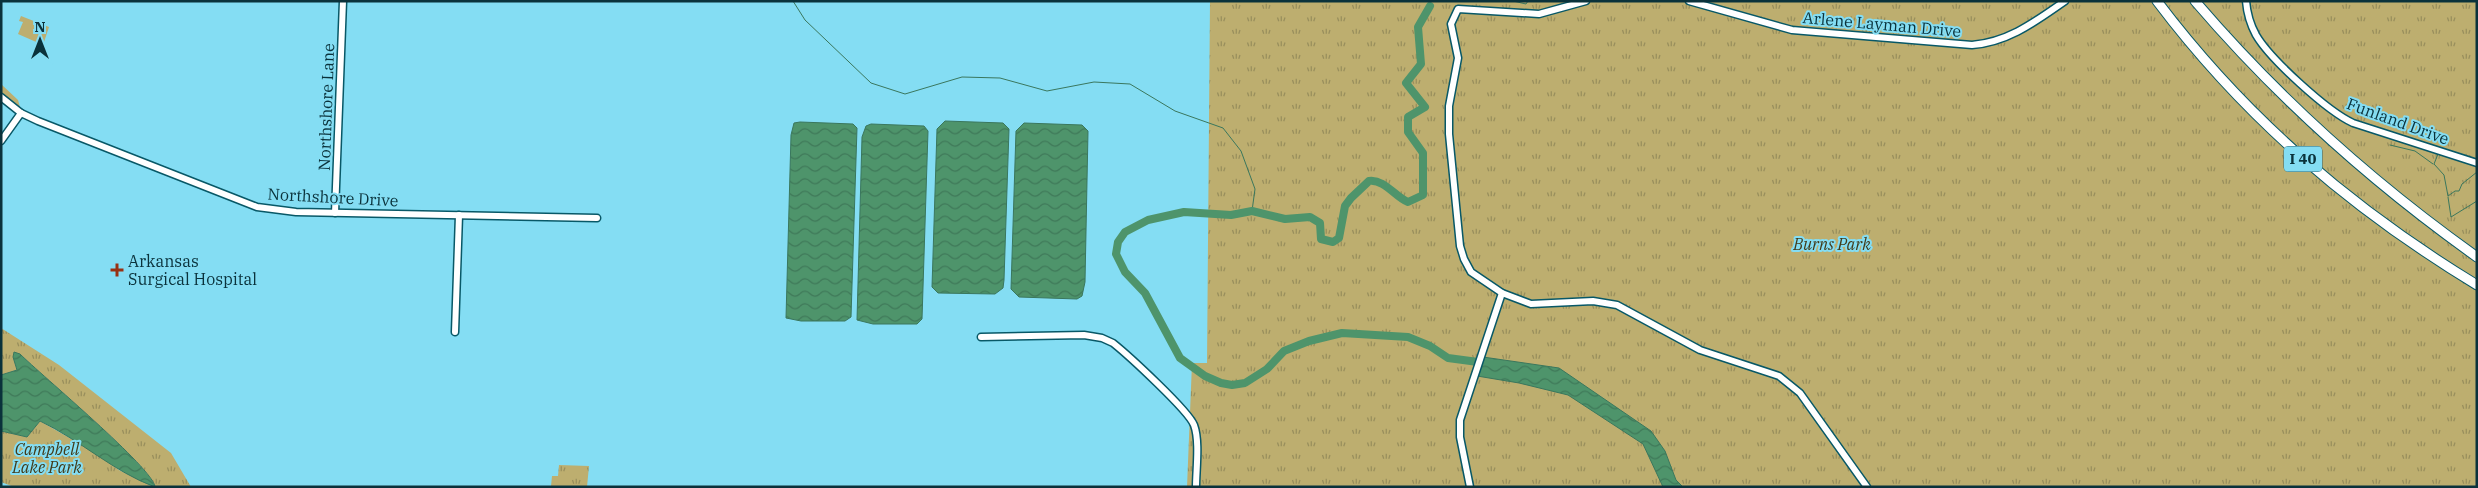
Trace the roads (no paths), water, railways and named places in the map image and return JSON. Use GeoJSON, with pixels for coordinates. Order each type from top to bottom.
{"type":"FeatureCollection","features":[{"type":"Feature","properties":{"kind":"highway","name":"I 40"},"geometry":{"type":"LineString","coordinates":[[2157,1],[2188,42],[2278,138],[2409,243],[2477,285]]}},
{"type":"Feature","properties":{"kind":"highway","name":"I 40"},"geometry":{"type":"LineString","coordinates":[[2195,1],[2247,60],[2309,121],[2363,170],[2477,257]]}},
{"type":"Feature","properties":{"kind":"street","name":"Northshore Lane"},"geometry":{"type":"LineString","coordinates":[[336,213],[343,1]]}},
{"type":"Feature","properties":{"kind":"street"},"geometry":{"type":"LineString","coordinates":[[1586,1],[1539,14],[1458,9],[1452,18],[1451,24],[1458,58],[1449,106],[1449,134],[1461,251],[1471,272],[1502,293],[1531,304],[1593,301],[1618,305],[1700,350],[1739,361],[1779,376],[1800,393],[1867,487]]}},
{"type":"Feature","properties":{"kind":"street","name":"Arlene Layman Drive"},"geometry":{"type":"LineString","coordinates":[[1689,1],[1792,30],[1972,45],[1988,43],[2012,35],[2065,1]]}},
{"type":"Feature","properties":{"kind":"street","name":"Funland Drive"},"geometry":{"type":"LineString","coordinates":[[2246,1],[2252,28],[2262,43],[2301,84],[2336,114],[2353,123],[2477,163]]}},
{"type":"Feature","properties":{"kind":"street","name":"Northshore Drive"},"geometry":{"type":"LineString","coordinates":[[1,97],[21,113],[38,122],[257,207],[282,211],[336,213],[597,218]]}},
{"type":"Feature","properties":{"kind":"street"},"geometry":{"type":"LineString","coordinates":[[1,142],[21,113]]}},
{"type":"Feature","properties":{"kind":"street"},"geometry":{"type":"LineString","coordinates":[[456,332],[459,215]]}},
{"type":"Feature","properties":{"kind":"street"},"geometry":{"type":"LineString","coordinates":[[1470,487],[1459,429],[1461,414],[1502,293]]}},
{"type":"Feature","properties":{"kind":"street"},"geometry":{"type":"LineString","coordinates":[[981,337],[1084,335],[1102,338],[1113,343],[1171,398],[1193,422],[1196,439],[1196,487]]}},
{"type":"Feature","properties":{"kind":"water"},"geometry":{"type":"Polygon","coordinates":[[[945,121],[1003,123],[1009,129],[1004,280],[1003,288],[995,294],[938,293],[932,287],[937,129],[945,121]]]}},
{"type":"Feature","properties":{"kind":"water"},"geometry":{"type":"Polygon","coordinates":[[[794,123],[853,124],[857,128],[851,317],[845,321],[801,321],[786,318],[791,135],[794,123]]]}},
{"type":"Feature","properties":{"kind":"water"},"geometry":{"type":"Polygon","coordinates":[[[1024,123],[1082,125],[1088,131],[1085,282],[1082,296],[1077,299],[1019,297],[1011,289],[1016,131],[1024,123]]]}},
{"type":"Feature","properties":{"kind":"water"},"geometry":{"type":"Polygon","coordinates":[[[871,124],[924,126],[928,131],[922,319],[917,324],[873,324],[857,320],[862,137],[866,126],[871,124]]]}},
{"type":"Feature","properties":{"kind":"water"},"geometry":{"type":"Polygon","coordinates":[[[14,352],[20,354],[117,442],[150,477],[155,487],[111,465],[69,437],[40,421],[27,437],[1,431],[1,375],[17,370],[13,357],[14,352]]]}},
{"type":"Feature","properties":{"kind":"water"},"geometry":{"type":"Polygon","coordinates":[[[1483,357],[1559,368],[1651,431],[1665,451],[1676,480],[1683,487],[1663,487],[1643,444],[1568,395],[1519,383],[1477,376],[1483,357]]]}},
{"type":"Feature","properties":{"kind":"waterway"},"geometry":{"type":"LineString","coordinates":[[793,1],[805,20],[871,83],[905,94],[962,77],[1000,78],[1047,91],[1094,82],[1130,84],[1175,111],[1223,128],[1241,151],[1255,189],[1252,211]]}},
{"type":"Feature","properties":{"kind":"waterway"},"geometry":{"type":"LineString","coordinates":[[1513,1],[1526,4],[1528,1]]}},
{"type":"Feature","properties":{"kind":"waterway"},"geometry":{"type":"LineString","coordinates":[[1430,6],[1418,27],[1421,64],[1406,83],[1425,107],[1408,117],[1408,132],[1423,153],[1423,195],[1408,202],[1385,185],[1369,181],[1345,206],[1339,238],[1333,242],[1321,239],[1320,223],[1310,217],[1285,219],[1252,211],[1231,215],[1184,212],[1148,220],[1125,232],[1118,242],[1116,254],[1125,272],[1145,293],[1180,358],[1205,376],[1221,383],[1232,385],[1245,383],[1267,369],[1284,351],[1309,341],[1342,333],[1408,337],[1430,346],[1448,358],[1478,362]]}},
{"type":"Feature","properties":{"kind":"waterway"},"geometry":{"type":"LineString","coordinates":[[2390,145],[2415,151],[2433,164]]}},
{"type":"Feature","properties":{"kind":"waterway"},"geometry":{"type":"LineString","coordinates":[[2438,154],[2434,164],[2444,175],[2448,196],[2455,191],[2459,191],[2462,184],[2477,172]]}},
{"type":"Feature","properties":{"kind":"waterway"},"geometry":{"type":"LineString","coordinates":[[2448,197],[2451,217],[2477,201]]}},
{"type":"Feature","properties":{"kind":"place","name":"Arkansas Surgical Hospital"},"geometry":{"type":"Point","coordinates":[117,270]}},
{"type":"Feature","properties":{"kind":"park label","name":"Burns Park"},"geometry":{"type":"Point","coordinates":[1832,244]}},
{"type":"Feature","properties":{"kind":"park label","name":"Campbell Lake Park"},"geometry":{"type":"Point","coordinates":[47,458]}}]}
